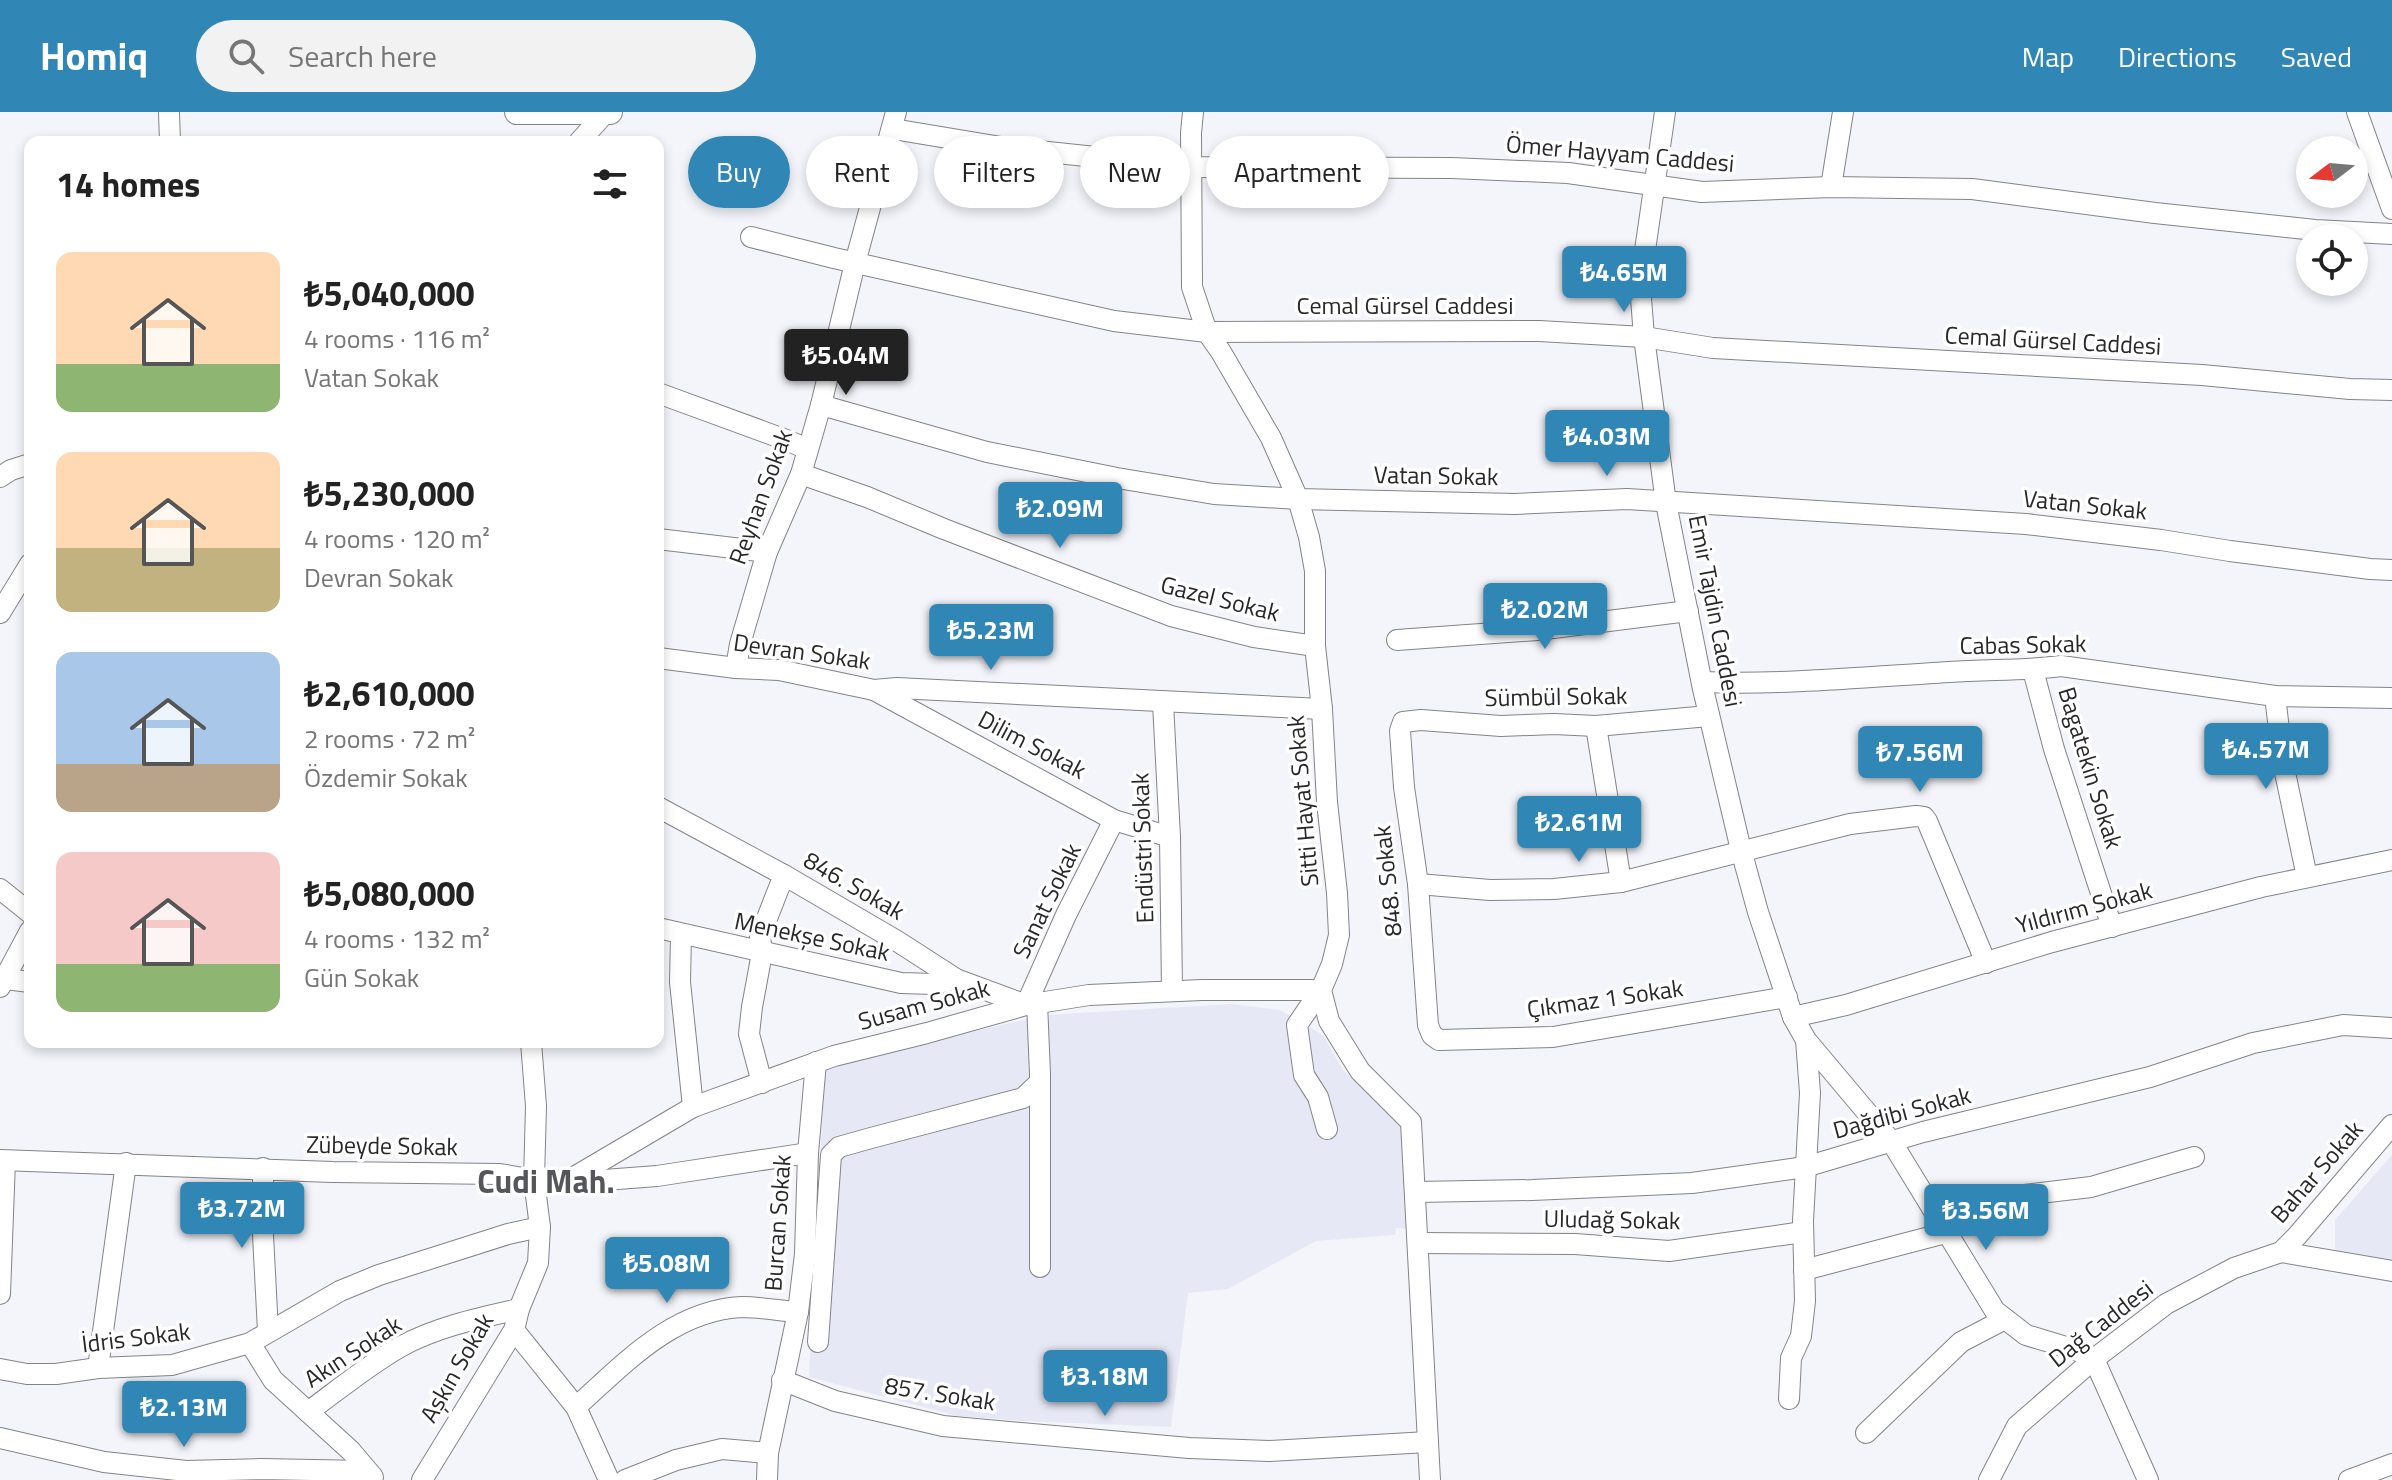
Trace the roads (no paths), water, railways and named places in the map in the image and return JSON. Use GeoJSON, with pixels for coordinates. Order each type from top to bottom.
{"type":"FeatureCollection","features":[{"type":"Feature","properties":{"kind":"main road"},"geometry":{"type":"LineString","coordinates":[[517,112],[607,112]]}},
{"type":"Feature","properties":{"kind":"street"},"geometry":{"type":"LineString","coordinates":[[169,112],[170,136]]}},
{"type":"Feature","properties":{"kind":"street"},"geometry":{"type":"LineString","coordinates":[[585,136],[607,112]]}},
{"type":"Feature","properties":{"kind":"street","name":"Sitti Hayat Sokak"},"geometry":{"type":"LineString","coordinates":[[1193,112],[1190,167],[1192,287],[1207,332],[1271,438],[1298,499],[1315,571],[1315,646],[1339,935],[1321,990],[1297,1025],[1304,1075],[1318,1097],[1327,1129]]}},
{"type":"Feature","properties":{"kind":"street","name":"Emir Tajdin Caddesi"},"geometry":{"type":"LineString","coordinates":[[1665,112],[1640,285],[1666,503],[1709,716],[1741,850],[1793,1017],[1806,1040]]}},
{"type":"Feature","properties":{"kind":"street"},"geometry":{"type":"LineString","coordinates":[[1831,187],[1843,112]]}},
{"type":"Feature","properties":{"kind":"street"},"geometry":{"type":"LineString","coordinates":[[2357,112],[2392,209]]}},
{"type":"Feature","properties":{"kind":"street","name":"Ömer Hayyam Caddesi"},"geometry":{"type":"LineString","coordinates":[[894,120],[1001,147],[1080,155]]}},
{"type":"Feature","properties":{"kind":"street","name":"Reyhan Sokak"},"geometry":{"type":"LineString","coordinates":[[736,668],[767,552],[801,474],[821,405],[870,202],[894,120]]}},
{"type":"Feature","properties":{"kind":"street","name":"Ömer Hayyam Caddesi"},"geometry":{"type":"LineString","coordinates":[[1190,167],[1452,168],[1568,173],[1702,192],[1831,187],[1972,189],[2315,230],[2392,234]]}},
{"type":"Feature","properties":{"kind":"street","name":"Cemal Gürsel Caddesi"},"geometry":{"type":"LineString","coordinates":[[751,237],[1114,321],[1207,332],[1539,331],[1644,337],[1713,348],[2202,375],[2392,390]]}},
{"type":"Feature","properties":{"kind":"street"},"geometry":{"type":"LineString","coordinates":[[664,395],[807,449]]}},
{"type":"Feature","properties":{"kind":"street","name":"Vatan Sokak"},"geometry":{"type":"LineString","coordinates":[[821,405],[987,452],[1214,494],[1515,504],[1627,499],[2026,524],[2392,570]]}},
{"type":"Feature","properties":{"kind":"street"},"geometry":{"type":"LineString","coordinates":[[0,477],[24,466]]}},
{"type":"Feature","properties":{"kind":"street","name":"Gazel Sokak"},"geometry":{"type":"LineString","coordinates":[[801,474],[1171,616],[1254,637],[1315,646]]}},
{"type":"Feature","properties":{"kind":"street"},"geometry":{"type":"LineString","coordinates":[[664,540],[767,552]]}},
{"type":"Feature","properties":{"kind":"street"},"geometry":{"type":"LineString","coordinates":[[0,613],[24,574]]}},
{"type":"Feature","properties":{"kind":"street"},"geometry":{"type":"LineString","coordinates":[[1397,640],[1537,630],[1688,611]]}},
{"type":"Feature","properties":{"kind":"street","name":"Devran Sokak"},"geometry":{"type":"LineString","coordinates":[[664,659],[779,670],[874,690],[897,688],[1322,709]]}},
{"type":"Feature","properties":{"kind":"street","name":"Cabas Sokak"},"geometry":{"type":"LineString","coordinates":[[1702,682],[1778,684],[2061,666],[2275,696],[2392,698]]}},
{"type":"Feature","properties":{"kind":"street","name":"Bagatekin Sokak"},"geometry":{"type":"LineString","coordinates":[[2033,670],[2054,749],[2112,927]]}},
{"type":"Feature","properties":{"kind":"street","name":"Dilim Sokak"},"geometry":{"type":"LineString","coordinates":[[874,690],[1114,820],[1170,837]]}},
{"type":"Feature","properties":{"kind":"street"},"geometry":{"type":"LineString","coordinates":[[2275,696],[2283,763],[2307,877]]}},
{"type":"Feature","properties":{"kind":"street","name":"Endüstri Sokak"},"geometry":{"type":"LineString","coordinates":[[1163,703],[1170,837],[1172,991]]}},
{"type":"Feature","properties":{"kind":"street","name":"Sümbül Sokak"},"geometry":{"type":"LineString","coordinates":[[1403,722],[1596,726],[1709,716]]}},
{"type":"Feature","properties":{"kind":"street","name":"848. Sokak"},"geometry":{"type":"LineString","coordinates":[[1403,722],[1400,731],[1404,787],[1418,884],[1425,1003],[1432,1035]]}},
{"type":"Feature","properties":{"kind":"street"},"geometry":{"type":"LineString","coordinates":[[1596,726],[1621,882]]}},
{"type":"Feature","properties":{"kind":"street","name":"846. Sokak"},"geometry":{"type":"LineString","coordinates":[[664,810],[784,875],[956,979],[1031,1004]]}},
{"type":"Feature","properties":{"kind":"street"},"geometry":{"type":"LineString","coordinates":[[1418,884],[1490,890],[1554,889],[1621,882],[1850,824],[1924,817],[1986,963]]}},
{"type":"Feature","properties":{"kind":"street","name":"Sanat Sokak"},"geometry":{"type":"LineString","coordinates":[[1031,1004],[1066,915],[1114,820]]}},
{"type":"Feature","properties":{"kind":"street","name":"Yıldırım Sokak"},"geometry":{"type":"LineString","coordinates":[[1793,1017],[1846,1005],[2261,887],[2392,860]]}},
{"type":"Feature","properties":{"kind":"street"},"geometry":{"type":"LineString","coordinates":[[762,1083],[749,1034],[762,953],[760,936],[784,875]]}},
{"type":"Feature","properties":{"kind":"street"},"geometry":{"type":"LineString","coordinates":[[0,889],[24,908]]}},
{"type":"Feature","properties":{"kind":"street","name":"Menekşe Sokak"},"geometry":{"type":"LineString","coordinates":[[664,930],[901,983],[934,984],[956,979]]}},
{"type":"Feature","properties":{"kind":"street"},"geometry":{"type":"LineString","coordinates":[[681,935],[680,982],[693,1107]]}},
{"type":"Feature","properties":{"kind":"street"},"geometry":{"type":"LineString","coordinates":[[24,943],[3,983],[24,982]]}},
{"type":"Feature","properties":{"kind":"street"},"geometry":{"type":"LineString","coordinates":[[1321,990],[1329,1021],[1360,1071],[1411,1122],[1430,1480]]}},
{"type":"Feature","properties":{"kind":"street","name":"Susam Sokak"},"geometry":{"type":"LineString","coordinates":[[569,1181],[693,1107],[816,1062],[1031,1004],[1089,995],[1321,990]]}},
{"type":"Feature","properties":{"kind":"street","name":"Çıkmaz 1 Sokak"},"geometry":{"type":"LineString","coordinates":[[1432,1035],[1439,1040],[1553,1037],[1787,997]]}},
{"type":"Feature","properties":{"kind":"street"},"geometry":{"type":"LineString","coordinates":[[1031,1004],[1040,1082],[1040,1267]]}},
{"type":"Feature","properties":{"kind":"street","name":"Dağdibi Sokak"},"geometry":{"type":"LineString","coordinates":[[1416,1192],[1692,1183],[1805,1167],[1891,1141],[2150,1077],[2253,1043],[2343,1025],[2392,1028]]}},
{"type":"Feature","properties":{"kind":"street"},"geometry":{"type":"LineString","coordinates":[[1806,1040],[1891,1141],[1995,1311],[2026,1335],[2076,1350],[2094,1359],[2148,1480]]}},
{"type":"Feature","properties":{"kind":"street"},"geometry":{"type":"LineString","coordinates":[[1789,1399],[1791,1358],[1801,1336],[1805,1301],[1803,1232],[1810,1093],[1806,1040]]}},
{"type":"Feature","properties":{"kind":"street","name":"Aşkın Sokak"},"geometry":{"type":"LineString","coordinates":[[422,1480],[514,1330],[538,1263],[540,1227],[534,1180],[536,1106],[531,1048]]}},
{"type":"Feature","properties":{"kind":"street","name":"Burcan Sokak"},"geometry":{"type":"LineString","coordinates":[[767,1480],[768,1453],[798,1312],[805,1254],[808,1153],[816,1062]]}},
{"type":"Feature","properties":{"kind":"street"},"geometry":{"type":"LineString","coordinates":[[818,1342],[831,1155],[839,1147],[1023,1098],[1040,1082]]}},
{"type":"Feature","properties":{"kind":"street","name":"Bahar Sokak"},"geometry":{"type":"LineString","coordinates":[[2281,1252],[2392,1125]]}},
{"type":"Feature","properties":{"kind":"street","name":"Zübeyde Sokak"},"geometry":{"type":"LineString","coordinates":[[2,1161],[126,1163],[176,1168],[500,1174],[534,1180],[569,1181],[657,1176],[808,1153]]}},
{"type":"Feature","properties":{"kind":"street"},"geometry":{"type":"LineString","coordinates":[[1934,1210],[2091,1187],[2194,1157]]}},
{"type":"Feature","properties":{"kind":"street"},"geometry":{"type":"LineString","coordinates":[[0,1294],[2,1161]]}},
{"type":"Feature","properties":{"kind":"street"},"geometry":{"type":"LineString","coordinates":[[98,1368],[126,1163]]}},
{"type":"Feature","properties":{"kind":"street"},"geometry":{"type":"LineString","coordinates":[[263,1168],[268,1331]]}},
{"type":"Feature","properties":{"kind":"street","name":"İdris Sokak"},"geometry":{"type":"LineString","coordinates":[[0,1369],[27,1374],[56,1374],[98,1368],[172,1365],[250,1343],[340,1291],[379,1275],[508,1234],[540,1227]]}},
{"type":"Feature","properties":{"kind":"street","name":"Uludağ Sokak"},"geometry":{"type":"LineString","coordinates":[[1418,1243],[1575,1244],[1669,1251],[1803,1232]]}},
{"type":"Feature","properties":{"kind":"street"},"geometry":{"type":"LineString","coordinates":[[1804,1270],[1949,1232]]}},
{"type":"Feature","properties":{"kind":"street"},"geometry":{"type":"LineString","coordinates":[[2281,1252],[2392,1271]]}},
{"type":"Feature","properties":{"kind":"street","name":"Dağ Caddesi"},"geometry":{"type":"LineString","coordinates":[[1989,1480],[2017,1426],[2094,1359],[2166,1304],[2234,1268],[2281,1252]]}},
{"type":"Feature","properties":{"kind":"street"},"geometry":{"type":"LineString","coordinates":[[576,1407],[670,1327],[708,1313],[742,1307],[798,1312]]}},
{"type":"Feature","properties":{"kind":"street","name":"Akın Sokak"},"geometry":{"type":"LineString","coordinates":[[308,1412],[403,1346],[454,1325],[519,1309]]}},
{"type":"Feature","properties":{"kind":"street"},"geometry":{"type":"LineString","coordinates":[[1866,1433],[1961,1342],[2005,1319]]}},
{"type":"Feature","properties":{"kind":"street"},"geometry":{"type":"LineString","coordinates":[[514,1330],[576,1407],[609,1480]]}},
{"type":"Feature","properties":{"kind":"street"},"geometry":{"type":"LineString","coordinates":[[250,1343],[273,1380],[351,1451],[371,1476]]}},
{"type":"Feature","properties":{"kind":"street","name":"857. Sokak"},"geometry":{"type":"LineString","coordinates":[[782,1380],[835,1401],[943,1426],[1189,1448],[1269,1451],[1428,1442]]}},
{"type":"Feature","properties":{"kind":"street"},"geometry":{"type":"LineString","coordinates":[[0,1438],[104,1462],[186,1471],[261,1469],[371,1476]]}},
{"type":"Feature","properties":{"kind":"street"},"geometry":{"type":"LineString","coordinates":[[625,1480],[654,1474],[676,1460],[722,1449],[768,1453]]}},
{"type":"Feature","properties":{"kind":"street"},"geometry":{"type":"LineString","coordinates":[[2349,1480],[2392,1464]]}},
{"type":"Feature","properties":{"kind":"district","name":"Cudi Mah."},"geometry":{"type":"Point","coordinates":[546,1182]}}]}
